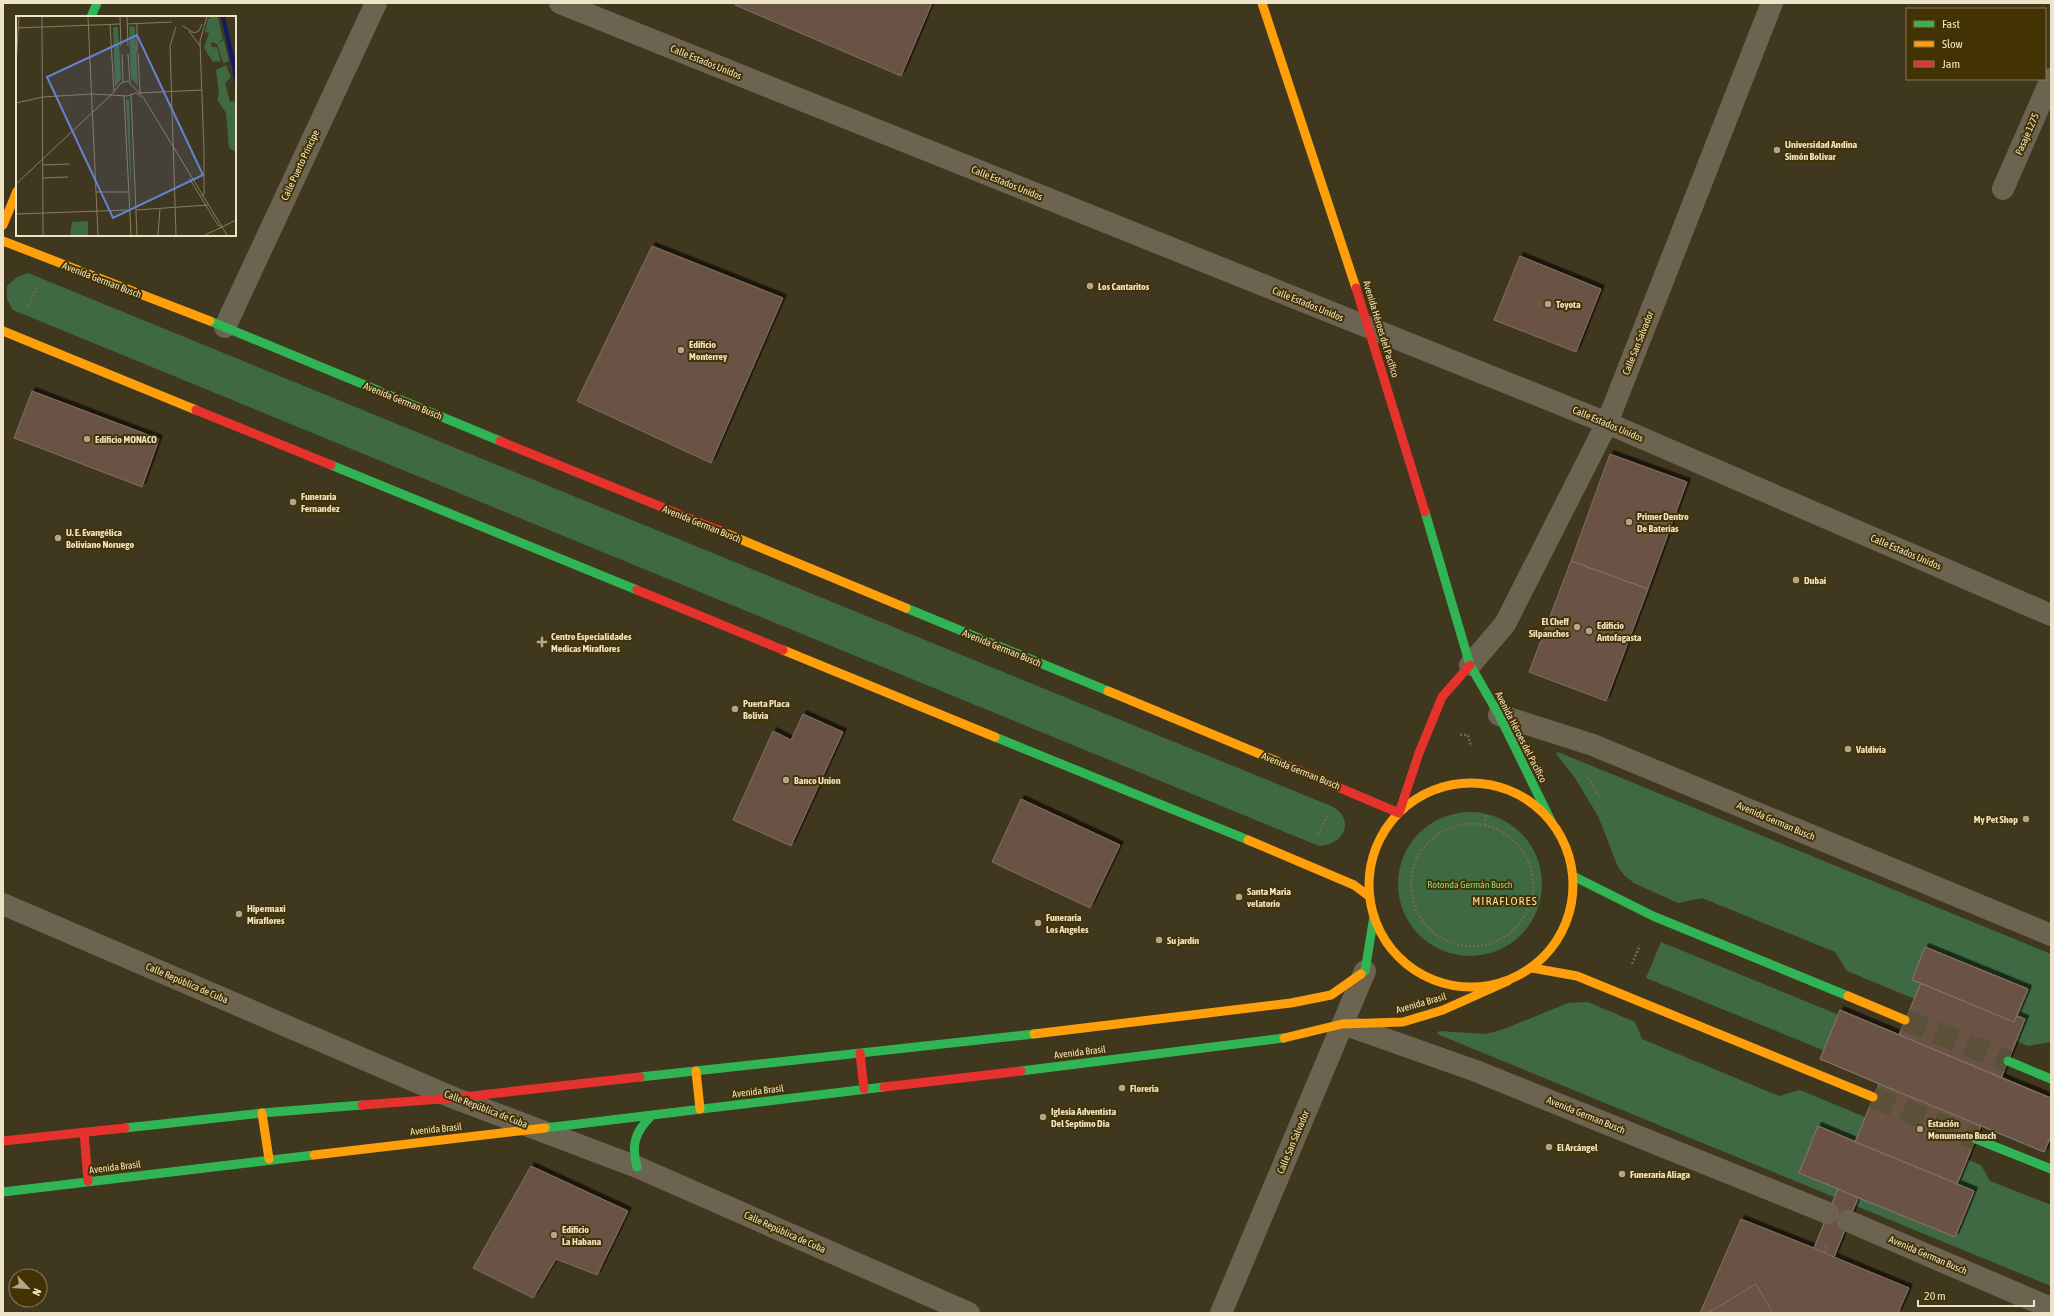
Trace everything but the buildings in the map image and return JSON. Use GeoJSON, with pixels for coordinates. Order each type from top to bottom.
{"type":"FeatureCollection","features":[{"type":"Feature","properties":{"kind":"main road"},"geometry":{"type":"LineString","coordinates":[[91,16],[97,3]]}},
{"type":"Feature","properties":{"kind":"main road","name":"Avenida Héroes del Pacífico"},"geometry":{"type":"LineString","coordinates":[[1262,3],[1370,329],[1470,665],[1499,715],[1551,821]]}},
{"type":"Feature","properties":{"kind":"main road"},"geometry":{"type":"LineString","coordinates":[[3,225],[16,193]]}},
{"type":"Feature","properties":{"kind":"main road","name":"Avenida German Busch"},"geometry":{"type":"LineString","coordinates":[[3,241],[225,327],[1399,813]]}},
{"type":"Feature","properties":{"kind":"main road"},"geometry":{"type":"LineString","coordinates":[[3,331],[1306,864],[1354,884],[1370,898]]}},
{"type":"Feature","properties":{"kind":"main road"},"geometry":{"type":"LineString","coordinates":[[1399,813],[1421,747],[1442,697],[1470,665]]}},
{"type":"Feature","properties":{"kind":"main road"},"geometry":{"type":"LineString","coordinates":[[1479,783],[1497,786],[1524,797],[1551,821],[1566,847],[1573,876],[1571,902],[1564,926],[1550,950],[1532,968],[1508,981],[1479,986],[1453,986],[1427,978],[1408,967],[1392,950],[1374,916],[1370,898],[1370,874],[1375,852],[1385,831],[1399,813],[1418,798],[1440,788],[1479,783]]}},
{"type":"Feature","properties":{"kind":"main road"},"geometry":{"type":"LineString","coordinates":[[1573,876],[1653,916],[1906,1020]]}},
{"type":"Feature","properties":{"kind":"main road"},"geometry":{"type":"LineString","coordinates":[[3,1141],[262,1113],[454,1098],[860,1053],[1058,1035],[1291,1003],[1331,995],[1365,970],[1374,916]]}},
{"type":"Feature","properties":{"kind":"main road"},"geometry":{"type":"LineString","coordinates":[[1532,968],[1577,976],[1873,1097]]}},
{"type":"Feature","properties":{"kind":"main road","name":"Avenida Brasil"},"geometry":{"type":"LineString","coordinates":[[3,1192],[269,1159],[651,1116],[1060,1062],[1279,1039],[1342,1024],[1403,1022],[1443,1010],[1508,981]]}},
{"type":"Feature","properties":{"kind":"main road"},"geometry":{"type":"LineString","coordinates":[[860,1053],[864,1089]]}},
{"type":"Feature","properties":{"kind":"main road"},"geometry":{"type":"LineString","coordinates":[[2008,1061],[2051,1079]]}},
{"type":"Feature","properties":{"kind":"main road"},"geometry":{"type":"LineString","coordinates":[[696,1071],[700,1109]]}},
{"type":"Feature","properties":{"kind":"main road"},"geometry":{"type":"LineString","coordinates":[[262,1113],[269,1159]]}},
{"type":"Feature","properties":{"kind":"main road"},"geometry":{"type":"LineString","coordinates":[[637,1167],[633,1153],[634,1139],[640,1125],[651,1116]]}},
{"type":"Feature","properties":{"kind":"main road"},"geometry":{"type":"LineString","coordinates":[[84,1132],[88,1181]]}},
{"type":"Feature","properties":{"kind":"main road"},"geometry":{"type":"LineString","coordinates":[[1976,1139],[2051,1169]]}},
{"type":"Feature","properties":{"kind":"street","name":"Calle Puerto Principe"},"geometry":{"type":"LineString","coordinates":[[225,327],[376,3]]}},
{"type":"Feature","properties":{"kind":"street","name":"Calle Estados Unidos"},"geometry":{"type":"LineString","coordinates":[[560,3],[1607,423],[2051,614]]}},
{"type":"Feature","properties":{"kind":"street","name":"Calle San Salvador"},"geometry":{"type":"LineString","coordinates":[[1470,665],[1505,624],[1607,423],[1772,3]]}},
{"type":"Feature","properties":{"kind":"street","name":"Pasaje 1275"},"geometry":{"type":"LineString","coordinates":[[2003,189],[2051,79]]}},
{"type":"Feature","properties":{"kind":"street","name":"Avenida German Busch"},"geometry":{"type":"LineString","coordinates":[[1499,715],[1593,746],[2051,935]]}},
{"type":"Feature","properties":{"kind":"street","name":"Calle República de Cuba"},"geometry":{"type":"LineString","coordinates":[[3,904],[454,1098],[637,1167],[969,1313]]}},
{"type":"Feature","properties":{"kind":"street","name":"Calle San Salvador"},"geometry":{"type":"LineString","coordinates":[[1221,1313],[1365,970]]}},
{"type":"Feature","properties":{"kind":"street","name":"Avenida German Busch"},"geometry":{"type":"LineString","coordinates":[[1342,1024],[1476,1071],[1838,1217],[2051,1308]]}},
{"type":"Feature","properties":{"kind":"path"},"geometry":{"type":"LineString","coordinates":[[28,308],[38,286]]}},
{"type":"Feature","properties":{"kind":"path"},"geometry":{"type":"LineString","coordinates":[[1454,736],[1468,734],[1471,746]]}},
{"type":"Feature","properties":{"kind":"path"},"geometry":{"type":"LineString","coordinates":[[1317,837],[1328,812]]}},
{"type":"Feature","properties":{"kind":"path"},"geometry":{"type":"LineString","coordinates":[[1484,825],[1486,815]]}},
{"type":"Feature","properties":{"kind":"path"},"geometry":{"type":"LineString","coordinates":[[1484,825],[1502,831],[1520,846],[1531,867],[1534,891],[1527,914],[1512,933],[1490,944],[1466,946],[1443,940],[1424,924],[1412,904],[1410,879],[1411,867],[1416,855],[1434,838],[1455,826],[1484,825]]}},
{"type":"Feature","properties":{"kind":"path"},"geometry":{"type":"LineString","coordinates":[[1629,972],[1642,943]]}},
{"type":"Feature","properties":{"kind":"green space"},"geometry":{"type":"Polygon","coordinates":[[[28,273],[1331,806],[1343,817],[1345,823],[1344,830],[1336,841],[1319,846],[13,310],[7,299],[7,286],[17,277],[28,273]]]}},
{"type":"Feature","properties":{"kind":"green space"},"geometry":{"type":"Polygon","coordinates":[[[1558,752],[2051,954],[2051,1042],[2028,1046],[1847,971],[1835,952],[1702,898],[1678,903],[1634,883],[1624,875],[1618,867],[1598,816],[1575,778],[1556,754],[1558,752]]]}},
{"type":"Feature","properties":{"kind":"green space","name":"Rotonda Germán Busch"},"geometry":{"type":"Polygon","coordinates":[[[1470,812],[1491,815],[1510,824],[1521,833],[1530,844],[1539,863],[1542,884],[1539,905],[1530,924],[1521,935],[1510,944],[1491,953],[1470,956],[1449,953],[1430,944],[1419,935],[1410,924],[1401,905],[1398,884],[1401,863],[1410,844],[1419,833],[1430,824],[1449,815],[1470,812]]]}},
{"type":"Feature","properties":{"kind":"green space"},"geometry":{"type":"Polygon","coordinates":[[[1661,942],[2051,1102],[2051,1143],[1646,978],[1661,942]]]}},
{"type":"Feature","properties":{"kind":"green space"},"geometry":{"type":"Polygon","coordinates":[[[1588,1002],[1635,1022],[1642,1039],[1779,1096],[1800,1090],[1981,1165],[1990,1181],[2051,1205],[2051,1286],[1437,1034],[1439,1031],[1486,1034],[1504,1029],[1568,1003],[1588,1002]]]}},
{"type":"Feature","properties":{"kind":"tunnel"},"geometry":{"type":"LineString","coordinates":[[1905,1020],[2008,1061]]}},
{"type":"Feature","properties":{"kind":"tunnel"},"geometry":{"type":"LineString","coordinates":[[1873,1097],[1976,1139]]}},
{"type":"Feature","properties":{"kind":"traffic: fast"},"geometry":{"type":"LineString","coordinates":[[91,16],[97,3]]}},
{"type":"Feature","properties":{"kind":"traffic: fast"},"geometry":{"type":"LineString","coordinates":[[210,321],[500,441]]}},
{"type":"Feature","properties":{"kind":"traffic: fast"},"geometry":{"type":"LineString","coordinates":[[331,465],[637,590]]}},
{"type":"Feature","properties":{"kind":"traffic: fast"},"geometry":{"type":"LineString","coordinates":[[1425,512],[1470,665],[1499,715],[1551,821]]}},
{"type":"Feature","properties":{"kind":"traffic: fast"},"geometry":{"type":"LineString","coordinates":[[906,608],[1108,691]]}},
{"type":"Feature","properties":{"kind":"traffic: fast"},"geometry":{"type":"LineString","coordinates":[[995,737],[1248,840]]}},
{"type":"Feature","properties":{"kind":"traffic: fast"},"geometry":{"type":"LineString","coordinates":[[1573,876],[1653,916],[1848,996]]}},
{"type":"Feature","properties":{"kind":"traffic: fast"},"geometry":{"type":"LineString","coordinates":[[1361,974],[1365,971],[1374,916]]}},
{"type":"Feature","properties":{"kind":"traffic: fast"},"geometry":{"type":"LineString","coordinates":[[640,1077],[1034,1034]]}},
{"type":"Feature","properties":{"kind":"traffic: fast"},"geometry":{"type":"LineString","coordinates":[[1021,1071],[1284,1038]]}},
{"type":"Feature","properties":{"kind":"traffic: fast"},"geometry":{"type":"LineString","coordinates":[[2008,1061],[2051,1079]]}},
{"type":"Feature","properties":{"kind":"traffic: fast"},"geometry":{"type":"LineString","coordinates":[[545,1128],[884,1087]]}},
{"type":"Feature","properties":{"kind":"traffic: fast"},"geometry":{"type":"LineString","coordinates":[[125,1128],[262,1113],[362,1105]]}},
{"type":"Feature","properties":{"kind":"traffic: fast"},"geometry":{"type":"LineString","coordinates":[[637,1167],[634,1152],[636,1139],[641,1128],[651,1116]]}},
{"type":"Feature","properties":{"kind":"traffic: fast"},"geometry":{"type":"LineString","coordinates":[[1976,1139],[2051,1169]]}},
{"type":"Feature","properties":{"kind":"traffic: fast"},"geometry":{"type":"LineString","coordinates":[[3,1192],[314,1155]]}},
{"type":"Feature","properties":{"kind":"traffic: slow"},"geometry":{"type":"LineString","coordinates":[[1262,3],[1356,288]]}},
{"type":"Feature","properties":{"kind":"traffic: slow"},"geometry":{"type":"LineString","coordinates":[[3,225],[16,193]]}},
{"type":"Feature","properties":{"kind":"traffic: slow"},"geometry":{"type":"LineString","coordinates":[[3,241],[210,321]]}},
{"type":"Feature","properties":{"kind":"traffic: slow"},"geometry":{"type":"LineString","coordinates":[[3,331],[196,410]]}},
{"type":"Feature","properties":{"kind":"traffic: slow"},"geometry":{"type":"LineString","coordinates":[[718,530],[906,608]]}},
{"type":"Feature","properties":{"kind":"traffic: slow"},"geometry":{"type":"LineString","coordinates":[[783,650],[995,737]]}},
{"type":"Feature","properties":{"kind":"traffic: slow"},"geometry":{"type":"LineString","coordinates":[[1108,691],[1279,762]]}},
{"type":"Feature","properties":{"kind":"traffic: slow"},"geometry":{"type":"LineString","coordinates":[[1471,783],[1491,785],[1510,791],[1519,795],[1543,813],[1561,837],[1565,846],[1571,865],[1573,885],[1571,905],[1565,924],[1561,933],[1543,957],[1519,975],[1510,979],[1491,985],[1471,987],[1451,985],[1432,979],[1423,975],[1399,957],[1381,933],[1377,924],[1371,905],[1369,885],[1371,865],[1377,846],[1381,837],[1399,813],[1423,795],[1432,791],[1451,785],[1471,783]]}},
{"type":"Feature","properties":{"kind":"traffic: slow"},"geometry":{"type":"LineString","coordinates":[[1248,840],[1354,885],[1370,897]]}},
{"type":"Feature","properties":{"kind":"traffic: slow"},"geometry":{"type":"LineString","coordinates":[[1532,968],[1577,976],[1873,1097]]}},
{"type":"Feature","properties":{"kind":"traffic: slow"},"geometry":{"type":"LineString","coordinates":[[1034,1034],[1291,1003],[1331,995],[1361,974]]}},
{"type":"Feature","properties":{"kind":"traffic: slow"},"geometry":{"type":"LineString","coordinates":[[1284,1038],[1342,1024],[1403,1022],[1443,1010],[1508,981]]}},
{"type":"Feature","properties":{"kind":"traffic: slow"},"geometry":{"type":"LineString","coordinates":[[1848,996],[1905,1020]]}},
{"type":"Feature","properties":{"kind":"traffic: slow"},"geometry":{"type":"LineString","coordinates":[[696,1071],[700,1109]]}},
{"type":"Feature","properties":{"kind":"traffic: slow"},"geometry":{"type":"LineString","coordinates":[[262,1113],[269,1159]]}},
{"type":"Feature","properties":{"kind":"traffic: slow"},"geometry":{"type":"LineString","coordinates":[[314,1155],[545,1128]]}},
{"type":"Feature","properties":{"kind":"traffic: jam"},"geometry":{"type":"LineString","coordinates":[[1356,288],[1425,512]]}},
{"type":"Feature","properties":{"kind":"traffic: jam"},"geometry":{"type":"LineString","coordinates":[[196,410],[331,465]]}},
{"type":"Feature","properties":{"kind":"traffic: jam"},"geometry":{"type":"LineString","coordinates":[[500,441],[718,530]]}},
{"type":"Feature","properties":{"kind":"traffic: jam"},"geometry":{"type":"LineString","coordinates":[[637,590],[783,650]]}},
{"type":"Feature","properties":{"kind":"traffic: jam"},"geometry":{"type":"LineString","coordinates":[[1399,813],[1419,753],[1442,697],[1470,665]]}},
{"type":"Feature","properties":{"kind":"traffic: jam"},"geometry":{"type":"LineString","coordinates":[[1279,762],[1399,813]]}},
{"type":"Feature","properties":{"kind":"traffic: jam"},"geometry":{"type":"LineString","coordinates":[[860,1053],[864,1089]]}},
{"type":"Feature","properties":{"kind":"traffic: jam"},"geometry":{"type":"LineString","coordinates":[[884,1087],[1021,1071]]}},
{"type":"Feature","properties":{"kind":"traffic: jam"},"geometry":{"type":"LineString","coordinates":[[362,1105],[454,1098],[640,1077]]}},
{"type":"Feature","properties":{"kind":"traffic: jam"},"geometry":{"type":"LineString","coordinates":[[3,1141],[125,1128]]}},
{"type":"Feature","properties":{"kind":"traffic: jam"},"geometry":{"type":"LineString","coordinates":[[84,1132],[88,1181]]}},
{"type":"Feature","properties":{"kind":"place","name":"Universidad Andina Simón Bolívar"},"geometry":{"type":"Point","coordinates":[1777,150]}},
{"type":"Feature","properties":{"kind":"place","name":"Los Cantaritos"},"geometry":{"type":"Point","coordinates":[1090,286]}},
{"type":"Feature","properties":{"kind":"place","name":"Toyota"},"geometry":{"type":"Point","coordinates":[1548,304]}},
{"type":"Feature","properties":{"kind":"place","name":"Edificio Monterrey"},"geometry":{"type":"Point","coordinates":[681,350]}},
{"type":"Feature","properties":{"kind":"place","name":"Edificio MONACO"},"geometry":{"type":"Point","coordinates":[87,439]}},
{"type":"Feature","properties":{"kind":"place","name":"Funeraria Fernandez"},"geometry":{"type":"Point","coordinates":[293,502]}},
{"type":"Feature","properties":{"kind":"place","name":"Primer Dentro De Baterias"},"geometry":{"type":"Point","coordinates":[1629,522]}},
{"type":"Feature","properties":{"kind":"place","name":"U. E. Evangélica Boliviano Noruego"},"geometry":{"type":"Point","coordinates":[58,538]}},
{"type":"Feature","properties":{"kind":"place","name":"Dubai"},"geometry":{"type":"Point","coordinates":[1796,580]}},
{"type":"Feature","properties":{"kind":"place","name":"El Cheff Silpanchos"},"geometry":{"type":"Point","coordinates":[1577,627]}},
{"type":"Feature","properties":{"kind":"place","name":"Edificio Antofagasta"},"geometry":{"type":"Point","coordinates":[1589,631]}},
{"type":"Feature","properties":{"kind":"place","name":"Centro Especialidades Medicas Miraflores"},"geometry":{"type":"Point","coordinates":[542,642]}},
{"type":"Feature","properties":{"kind":"place","name":"Puerta Placa Bolivia"},"geometry":{"type":"Point","coordinates":[735,709]}},
{"type":"Feature","properties":{"kind":"place","name":"Valdivia"},"geometry":{"type":"Point","coordinates":[1848,749]}},
{"type":"Feature","properties":{"kind":"place","name":"Banco Union"},"geometry":{"type":"Point","coordinates":[786,780]}},
{"type":"Feature","properties":{"kind":"place","name":"My Pet Shop"},"geometry":{"type":"Point","coordinates":[2026,819]}},
{"type":"Feature","properties":{"kind":"place","name":"Santa Maria velatorio"},"geometry":{"type":"Point","coordinates":[1239,897]}},
{"type":"Feature","properties":{"kind":"place","name":"Hipermaxi Miraflores"},"geometry":{"type":"Point","coordinates":[239,914]}},
{"type":"Feature","properties":{"kind":"place","name":"Funeraria Los Angeles"},"geometry":{"type":"Point","coordinates":[1038,923]}},
{"type":"Feature","properties":{"kind":"place","name":"Su jardín"},"geometry":{"type":"Point","coordinates":[1159,940]}},
{"type":"Feature","properties":{"kind":"place","name":"Floreria"},"geometry":{"type":"Point","coordinates":[1122,1088]}},
{"type":"Feature","properties":{"kind":"place","name":"Iglesia Adventista Del Septimo Dia"},"geometry":{"type":"Point","coordinates":[1043,1117]}},
{"type":"Feature","properties":{"kind":"place","name":"Estación Monumento Busch"},"geometry":{"type":"Point","coordinates":[1920,1129]}},
{"type":"Feature","properties":{"kind":"place","name":"El Arcángel"},"geometry":{"type":"Point","coordinates":[1549,1147]}},
{"type":"Feature","properties":{"kind":"place","name":"Funeraria Aliaga"},"geometry":{"type":"Point","coordinates":[1622,1174]}},
{"type":"Feature","properties":{"kind":"place","name":"Edificio La Habana"},"geometry":{"type":"Point","coordinates":[554,1235]}},
{"type":"Feature","properties":{"kind":"district","name":"MIRAFLORES"},"geometry":{"type":"Point","coordinates":[1505,901]}}]}
